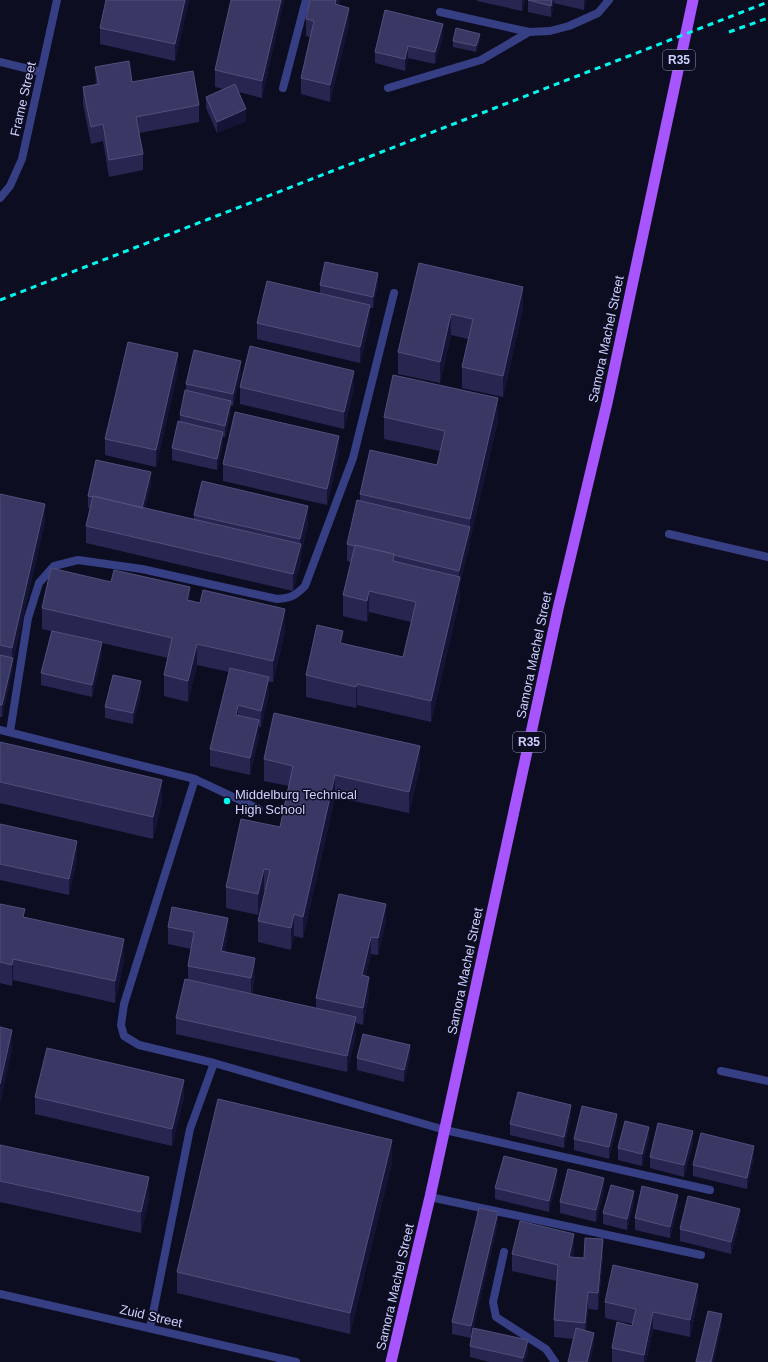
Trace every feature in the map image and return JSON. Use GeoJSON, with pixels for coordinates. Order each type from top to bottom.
{"type":"FeatureCollection","features":[{"type":"Feature","properties":{"kind":"main road","name":"Samora Machel Street"},"geometry":{"type":"LineString","coordinates":[[391,1362],[445,1130],[558,609],[607,403],[693,0]]}},
{"type":"Feature","properties":{"kind":"street","name":"Frame Street"},"geometry":{"type":"LineString","coordinates":[[0,198],[10,186],[22,159],[57,0]]}},
{"type":"Feature","properties":{"kind":"street"},"geometry":{"type":"LineString","coordinates":[[283,88],[306,0]]}},
{"type":"Feature","properties":{"kind":"street"},"geometry":{"type":"LineString","coordinates":[[440,12],[530,32],[550,31],[569,26],[598,13],[609,0]]}},
{"type":"Feature","properties":{"kind":"street"},"geometry":{"type":"LineString","coordinates":[[388,88],[481,60],[530,32]]}},
{"type":"Feature","properties":{"kind":"street"},"geometry":{"type":"LineString","coordinates":[[0,62],[42,72]]}},
{"type":"Feature","properties":{"kind":"street"},"geometry":{"type":"LineString","coordinates":[[10,732],[28,618],[39,583],[54,566],[78,560],[142,569],[276,599],[288,598],[298,593],[305,586],[353,458],[394,293]]}},
{"type":"Feature","properties":{"kind":"street"},"geometry":{"type":"LineString","coordinates":[[669,534],[768,557]]}},
{"type":"Feature","properties":{"kind":"street"},"geometry":{"type":"LineString","coordinates":[[0,730],[195,779],[259,809]]}},
{"type":"Feature","properties":{"kind":"street"},"geometry":{"type":"LineString","coordinates":[[195,779],[124,1004],[122,1025],[124,1036],[139,1046],[214,1063],[445,1130],[710,1190]]}},
{"type":"Feature","properties":{"kind":"street"},"geometry":{"type":"LineString","coordinates":[[150,1328],[190,1130],[214,1063]]}},
{"type":"Feature","properties":{"kind":"street"},"geometry":{"type":"LineString","coordinates":[[721,1071],[768,1081]]}},
{"type":"Feature","properties":{"kind":"street"},"geometry":{"type":"LineString","coordinates":[[430,1197],[701,1255]]}},
{"type":"Feature","properties":{"kind":"street"},"geometry":{"type":"LineString","coordinates":[[504,1252],[492,1302],[496,1317],[546,1349],[555,1362]]}},
{"type":"Feature","properties":{"kind":"street","name":"Zuid Street"},"geometry":{"type":"LineString","coordinates":[[0,1294],[296,1362]]}},
{"type":"Feature","properties":{"kind":"building"},"geometry":{"type":"Polygon","coordinates":[[[106,0],[185,0],[175,44],[100,28],[106,0]]]}},
{"type":"Feature","properties":{"kind":"building"},"geometry":{"type":"Polygon","coordinates":[[[231,0],[281,0],[262,81],[215,70],[231,0]]]}},
{"type":"Feature","properties":{"kind":"building"},"geometry":{"type":"Polygon","coordinates":[[[310,0],[336,0],[335,4],[349,8],[330,85],[301,78],[314,21],[306,19],[310,0]]]}},
{"type":"Feature","properties":{"kind":"building"},"geometry":{"type":"Polygon","coordinates":[[[528,0],[552,0],[551,6],[528,0]]]}},
{"type":"Feature","properties":{"kind":"building"},"geometry":{"type":"Polygon","coordinates":[[[385,10],[443,24],[435,52],[408,46],[405,59],[375,52],[385,10]]]}},
{"type":"Feature","properties":{"kind":"building"},"geometry":{"type":"Polygon","coordinates":[[[456,28],[480,34],[476,46],[453,41],[456,28]]]}},
{"type":"Feature","properties":{"kind":"building"},"geometry":{"type":"Polygon","coordinates":[[[129,61],[132,82],[193,71],[199,105],[136,117],[143,154],[109,160],[103,124],[91,127],[83,87],[99,84],[95,67],[129,61]]]}},
{"type":"Feature","properties":{"kind":"building"},"geometry":{"type":"Polygon","coordinates":[[[235,84],[246,109],[217,122],[206,97],[235,84]]]}},
{"type":"Feature","properties":{"kind":"building"},"geometry":{"type":"Polygon","coordinates":[[[325,262],[378,273],[373,297],[320,285],[325,262]]]}},
{"type":"Feature","properties":{"kind":"building"},"geometry":{"type":"Polygon","coordinates":[[[419,263],[523,287],[503,376],[462,367],[473,319],[451,314],[440,362],[398,352],[419,263]]]}},
{"type":"Feature","properties":{"kind":"building"},"geometry":{"type":"Polygon","coordinates":[[[267,281],[370,305],[360,347],[257,323],[267,281]]]}},
{"type":"Feature","properties":{"kind":"building"},"geometry":{"type":"Polygon","coordinates":[[[128,342],[178,353],[156,450],[105,439],[128,342]]]}},
{"type":"Feature","properties":{"kind":"building"},"geometry":{"type":"Polygon","coordinates":[[[250,346],[354,371],[344,412],[240,387],[250,346]]]}},
{"type":"Feature","properties":{"kind":"building"},"geometry":{"type":"Polygon","coordinates":[[[194,350],[241,361],[233,394],[186,384],[194,350]]]}},
{"type":"Feature","properties":{"kind":"building"},"geometry":{"type":"Polygon","coordinates":[[[393,375],[498,398],[470,519],[360,494],[370,450],[437,465],[445,431],[384,417],[393,375]]]}},
{"type":"Feature","properties":{"kind":"building"},"geometry":{"type":"Polygon","coordinates":[[[185,390],[231,401],[225,426],[180,415],[185,390]]]}},
{"type":"Feature","properties":{"kind":"building"},"geometry":{"type":"Polygon","coordinates":[[[235,412],[339,436],[327,489],[223,464],[235,412]]]}},
{"type":"Feature","properties":{"kind":"building"},"geometry":{"type":"Polygon","coordinates":[[[178,421],[223,432],[217,459],[172,448],[178,421]]]}},
{"type":"Feature","properties":{"kind":"building"},"geometry":{"type":"Polygon","coordinates":[[[96,460],[151,472],[142,508],[88,496],[96,460]]]}},
{"type":"Feature","properties":{"kind":"building"},"geometry":{"type":"Polygon","coordinates":[[[202,481],[308,506],[300,539],[194,515],[202,481]]]}},
{"type":"Feature","properties":{"kind":"building"},"geometry":{"type":"Polygon","coordinates":[[[0,494],[45,504],[12,648],[0,645],[0,494]]]}},
{"type":"Feature","properties":{"kind":"building"},"geometry":{"type":"Polygon","coordinates":[[[93,496],[301,544],[293,574],[86,526],[93,496]]]}},
{"type":"Feature","properties":{"kind":"building"},"geometry":{"type":"Polygon","coordinates":[[[357,500],[470,527],[459,571],[394,554],[347,544],[357,500]]]}},
{"type":"Feature","properties":{"kind":"building"},"geometry":{"type":"Polygon","coordinates":[[[355,545],[394,554],[393,561],[460,577],[431,701],[357,684],[356,687],[306,675],[317,625],[343,631],[340,643],[403,657],[416,602],[369,591],[367,601],[343,595],[355,545]]]}},
{"type":"Feature","properties":{"kind":"building"},"geometry":{"type":"Polygon","coordinates":[[[51,568],[111,582],[114,570],[190,587],[187,600],[200,603],[203,590],[285,609],[273,661],[197,644],[188,681],[164,675],[172,638],[42,608],[51,568]]]}},
{"type":"Feature","properties":{"kind":"building"},"geometry":{"type":"Polygon","coordinates":[[[52,631],[102,642],[92,685],[41,673],[52,631]]]}},
{"type":"Feature","properties":{"kind":"building"},"geometry":{"type":"Polygon","coordinates":[[[0,655],[13,658],[2,705],[0,705],[0,655]]]}},
{"type":"Feature","properties":{"kind":"building"},"geometry":{"type":"Polygon","coordinates":[[[230,668],[269,677],[261,711],[238,705],[236,715],[259,720],[250,758],[210,749],[230,668]]]}},
{"type":"Feature","properties":{"kind":"building"},"geometry":{"type":"Polygon","coordinates":[[[113,675],[141,681],[133,713],[105,707],[113,675]]]}},
{"type":"Feature","properties":{"kind":"building"},"geometry":{"type":"Polygon","coordinates":[[[274,713],[420,746],[409,792],[335,775],[303,917],[294,914],[291,928],[258,921],[270,870],[264,869],[258,894],[226,887],[241,819],[280,827],[293,766],[264,759],[274,713]]]}},
{"type":"Feature","properties":{"kind":"building"},"geometry":{"type":"Polygon","coordinates":[[[0,742],[162,780],[153,817],[0,782],[0,742]]]}},
{"type":"Feature","properties":{"kind":"building"},"geometry":{"type":"Polygon","coordinates":[[[0,824],[77,841],[69,879],[0,864],[0,824]]]}},
{"type":"Feature","properties":{"kind":"building"},"geometry":{"type":"Polygon","coordinates":[[[339,894],[386,904],[378,938],[371,937],[362,975],[369,977],[363,1008],[316,998],[339,894]]]}},
{"type":"Feature","properties":{"kind":"building"},"geometry":{"type":"Polygon","coordinates":[[[0,904],[25,909],[23,917],[124,939],[115,981],[13,959],[12,965],[0,962],[0,904]]]}},
{"type":"Feature","properties":{"kind":"building"},"geometry":{"type":"Polygon","coordinates":[[[172,907],[228,918],[221,951],[255,958],[251,978],[188,966],[194,932],[168,927],[172,907]]]}},
{"type":"Feature","properties":{"kind":"building"},"geometry":{"type":"Polygon","coordinates":[[[185,979],[356,1017],[347,1056],[176,1018],[185,979]]]}},
{"type":"Feature","properties":{"kind":"building"},"geometry":{"type":"Polygon","coordinates":[[[0,1027],[12,1030],[0,1084],[0,1027]]]}},
{"type":"Feature","properties":{"kind":"building"},"geometry":{"type":"Polygon","coordinates":[[[363,1034],[410,1045],[404,1070],[357,1058],[363,1034]]]}},
{"type":"Feature","properties":{"kind":"building"},"geometry":{"type":"Polygon","coordinates":[[[47,1048],[184,1080],[172,1129],[35,1097],[47,1048]]]}},
{"type":"Feature","properties":{"kind":"building"},"geometry":{"type":"Polygon","coordinates":[[[518,1092],[571,1105],[564,1137],[510,1124],[518,1092]]]}},
{"type":"Feature","properties":{"kind":"building"},"geometry":{"type":"Polygon","coordinates":[[[218,1099],[392,1140],[350,1313],[177,1272],[218,1099]]]}},
{"type":"Feature","properties":{"kind":"building"},"geometry":{"type":"Polygon","coordinates":[[[582,1106],[617,1114],[609,1147],[574,1139],[582,1106]]]}},
{"type":"Feature","properties":{"kind":"building"},"geometry":{"type":"Polygon","coordinates":[[[625,1121],[649,1127],[642,1154],[618,1148],[625,1121]]]}},
{"type":"Feature","properties":{"kind":"building"},"geometry":{"type":"Polygon","coordinates":[[[658,1123],[693,1131],[684,1165],[650,1157],[658,1123]]]}},
{"type":"Feature","properties":{"kind":"building"},"geometry":{"type":"Polygon","coordinates":[[[701,1133],[754,1146],[747,1178],[693,1165],[701,1133]]]}},
{"type":"Feature","properties":{"kind":"building"},"geometry":{"type":"Polygon","coordinates":[[[0,1145],[149,1177],[141,1212],[0,1181],[0,1145]]]}},
{"type":"Feature","properties":{"kind":"building"},"geometry":{"type":"Polygon","coordinates":[[[504,1156],[557,1169],[549,1201],[495,1188],[504,1156]]]}},
{"type":"Feature","properties":{"kind":"building"},"geometry":{"type":"Polygon","coordinates":[[[568,1169],[604,1178],[596,1210],[560,1202],[568,1169]]]}},
{"type":"Feature","properties":{"kind":"building"},"geometry":{"type":"Polygon","coordinates":[[[611,1185],[634,1191],[627,1219],[603,1213],[611,1185]]]}},
{"type":"Feature","properties":{"kind":"building"},"geometry":{"type":"Polygon","coordinates":[[[642,1186],[678,1195],[670,1227],[635,1218],[642,1186]]]}},
{"type":"Feature","properties":{"kind":"building"},"geometry":{"type":"Polygon","coordinates":[[[688,1196],[740,1209],[731,1242],[680,1229],[688,1196]]]}},
{"type":"Feature","properties":{"kind":"building"},"geometry":{"type":"Polygon","coordinates":[[[479,1208],[498,1212],[471,1326],[452,1322],[479,1208]]]}},
{"type":"Feature","properties":{"kind":"building"},"geometry":{"type":"Polygon","coordinates":[[[520,1221],[574,1234],[569,1257],[584,1258],[585,1238],[603,1239],[598,1293],[588,1292],[585,1323],[554,1320],[558,1265],[512,1254],[520,1221]]]}},
{"type":"Feature","properties":{"kind":"building"},"geometry":{"type":"Polygon","coordinates":[[[613,1265],[698,1284],[690,1320],[653,1312],[644,1355],[612,1348],[617,1322],[632,1326],[636,1309],[605,1302],[613,1265]]]}},
{"type":"Feature","properties":{"kind":"building"},"geometry":{"type":"Polygon","coordinates":[[[708,1311],[722,1314],[711,1362],[696,1362],[708,1311]]]}},
{"type":"Feature","properties":{"kind":"building"},"geometry":{"type":"Polygon","coordinates":[[[473,1328],[528,1340],[523,1358],[470,1346],[473,1328]]]}},
{"type":"Feature","properties":{"kind":"building"},"geometry":{"type":"Polygon","coordinates":[[[576,1328],[594,1333],[587,1362],[568,1362],[576,1328]]]}},
{"type":"Feature","properties":{"kind":"railway"},"geometry":{"type":"LineString","coordinates":[[0,300],[768,2]]}},
{"type":"Feature","properties":{"kind":"railway"},"geometry":{"type":"LineString","coordinates":[[729,32],[768,18]]}},
{"type":"Feature","properties":{"kind":"place","name":"Middelburg Technical High School"},"geometry":{"type":"Point","coordinates":[227,801]}}]}
